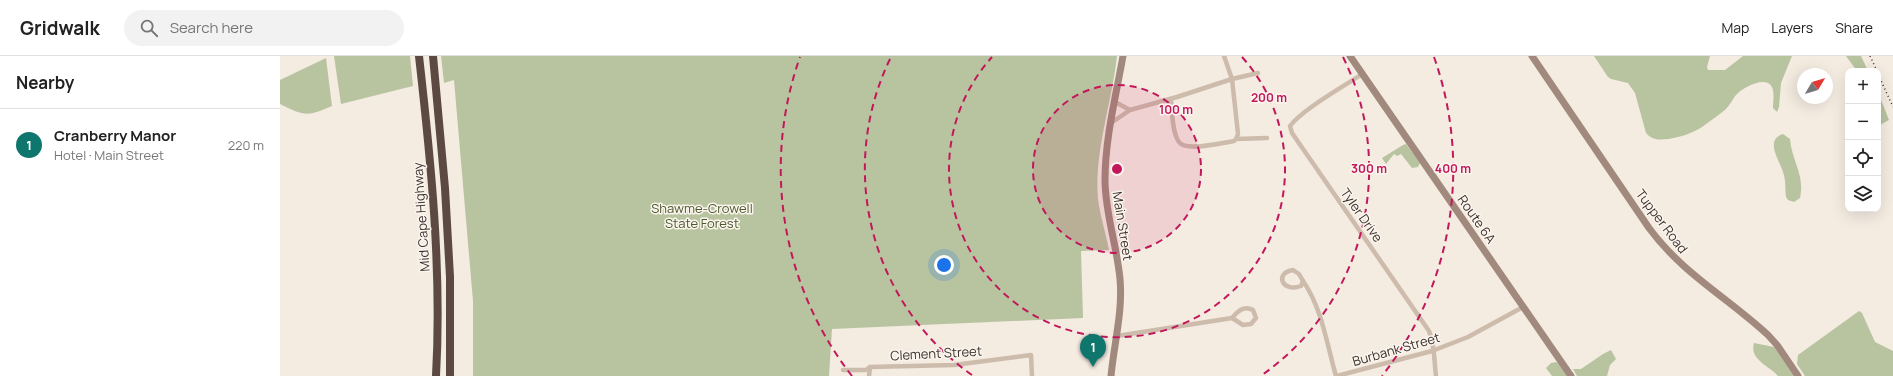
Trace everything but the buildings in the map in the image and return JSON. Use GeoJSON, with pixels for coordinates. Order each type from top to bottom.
{"type":"FeatureCollection","features":[{"type":"Feature","properties":{"kind":"highway","name":"Mid Cape Highway"},"geometry":{"type":"LineString","coordinates":[[419,56],[429,159],[435,251],[436,376]]}},
{"type":"Feature","properties":{"kind":"highway","name":"Mid Cape Highway"},"geometry":{"type":"LineString","coordinates":[[433,56],[445,188],[450,277],[450,376]]}},
{"type":"Feature","properties":{"kind":"main road","name":"Main Street"},"geometry":{"type":"LineString","coordinates":[[1111,376],[1117,336],[1120,280],[1105,186],[1105,165],[1123,56]]}},
{"type":"Feature","properties":{"kind":"main road","name":"Route 6A"},"geometry":{"type":"LineString","coordinates":[[1350,56],[1572,376]]}},
{"type":"Feature","properties":{"kind":"main road","name":"Tupper Road"},"geometry":{"type":"LineString","coordinates":[[1532,56],[1649,228],[1668,252],[1688,272],[1768,335],[1777,345],[1798,376]]}},
{"type":"Feature","properties":{"kind":"street"},"geometry":{"type":"LineString","coordinates":[[1224,56],[1232,79],[1238,134],[1236,139]]}},
{"type":"Feature","properties":{"kind":"street"},"geometry":{"type":"LineString","coordinates":[[1111,123],[1130,110],[1171,99],[1232,79],[1258,73]]}},
{"type":"Feature","properties":{"kind":"street","name":"Tyler Drive"},"geometry":{"type":"LineString","coordinates":[[1362,74],[1306,112],[1290,126],[1292,133],[1429,331],[1434,342],[1432,352],[1436,376]]}},
{"type":"Feature","properties":{"kind":"street"},"geometry":{"type":"LineString","coordinates":[[1171,99],[1175,133],[1179,142],[1183,145],[1188,147],[1214,145],[1234,141],[1236,139],[1267,138]]}},
{"type":"Feature","properties":{"kind":"street"},"geometry":{"type":"LineString","coordinates":[[1115,102],[1130,110]]}},
{"type":"Feature","properties":{"kind":"street"},"geometry":{"type":"LineString","coordinates":[[1303,281],[1301,286],[1294,289],[1283,284],[1282,279],[1283,275],[1287,271],[1293,270],[1299,274],[1310,291],[1318,311],[1337,376]]}},
{"type":"Feature","properties":{"kind":"street"},"geometry":{"type":"LineString","coordinates":[[1117,336],[1232,318],[1243,308],[1248,307],[1253,310],[1256,318],[1251,324],[1244,325],[1232,318]]}},
{"type":"Feature","properties":{"kind":"street","name":"Burbank Street"},"geometry":{"type":"LineString","coordinates":[[1337,376],[1432,352],[1468,337],[1523,307]]}},
{"type":"Feature","properties":{"kind":"street","name":"Clement Street"},"geometry":{"type":"LineString","coordinates":[[843,370],[866,370],[870,367],[954,365],[1031,355],[1032,376]]}},
{"type":"Feature","properties":{"kind":"street"},"geometry":{"type":"LineString","coordinates":[[869,376],[870,367]]}},
{"type":"Feature","properties":{"kind":"green space"},"geometry":{"type":"Polygon","coordinates":[[[334,56],[410,56],[413,86],[341,104],[334,56]]]}},
{"type":"Feature","properties":{"kind":"green space","name":"Shawme-Crowell State Forest"},"geometry":{"type":"Polygon","coordinates":[[[441,56],[1117,56],[1101,145],[1097,181],[1099,205],[1109,250],[1081,251],[1083,318],[832,329],[829,376],[473,376],[473,301],[454,80],[444,83],[441,56]]]}},
{"type":"Feature","properties":{"kind":"green space"},"geometry":{"type":"Polygon","coordinates":[[[1594,56],[1710,56],[1707,67],[1708,70],[1725,70],[1743,56],[1792,56],[1781,83],[1779,107],[1777,112],[1773,108],[1774,94],[1771,85],[1760,82],[1747,87],[1740,92],[1726,109],[1694,132],[1672,138],[1656,139],[1646,133],[1635,93],[1628,83],[1608,77],[1594,56]]]}},
{"type":"Feature","properties":{"kind":"green space"},"geometry":{"type":"Polygon","coordinates":[[[1846,56],[1861,56],[1867,68],[1855,68],[1846,56]]]}},
{"type":"Feature","properties":{"kind":"green space"},"geometry":{"type":"Polygon","coordinates":[[[326,58],[332,106],[317,112],[306,114],[300,113],[280,104],[280,80],[326,58]]]}},
{"type":"Feature","properties":{"kind":"green space"},"geometry":{"type":"Polygon","coordinates":[[[1881,100],[1889,120],[1881,124],[1881,100]]]}},
{"type":"Feature","properties":{"kind":"green space"},"geometry":{"type":"Polygon","coordinates":[[[1783,134],[1790,139],[1793,155],[1800,175],[1800,198],[1794,202],[1788,200],[1786,197],[1784,175],[1774,146],[1777,137],[1783,134]]]}},
{"type":"Feature","properties":{"kind":"green space"},"geometry":{"type":"Polygon","coordinates":[[[1406,144],[1420,163],[1418,167],[1412,168],[1401,154],[1397,156],[1394,154],[1386,164],[1382,158],[1406,144]]]}},
{"type":"Feature","properties":{"kind":"green space"},"geometry":{"type":"Polygon","coordinates":[[[1859,311],[1862,313],[1875,342],[1893,351],[1893,376],[1805,376],[1797,364],[1798,355],[1859,311]]]}},
{"type":"Feature","properties":{"kind":"green space"},"geometry":{"type":"Polygon","coordinates":[[[1754,343],[1774,347],[1794,376],[1778,376],[1761,362],[1757,358],[1753,349],[1754,343]]]}},
{"type":"Feature","properties":{"kind":"green space"},"geometry":{"type":"Polygon","coordinates":[[[1611,350],[1616,359],[1610,365],[1607,376],[1577,376],[1573,369],[1581,369],[1611,350]]]}},
{"type":"Feature","properties":{"kind":"green space"},"geometry":{"type":"Polygon","coordinates":[[[1556,362],[1567,376],[1552,376],[1546,368],[1551,363],[1556,362]]]}},
{"type":"Feature","properties":{"kind":"railway"},"geometry":{"type":"LineString","coordinates":[[1870,56],[1876,68]]}},
{"type":"Feature","properties":{"kind":"railway"},"geometry":{"type":"LineString","coordinates":[[1881,81],[1893,107]]}},
{"type":"Feature","properties":{"kind":"place","name":"Cranberry Manor"},"geometry":{"type":"Point","coordinates":[1093,367]}}]}
